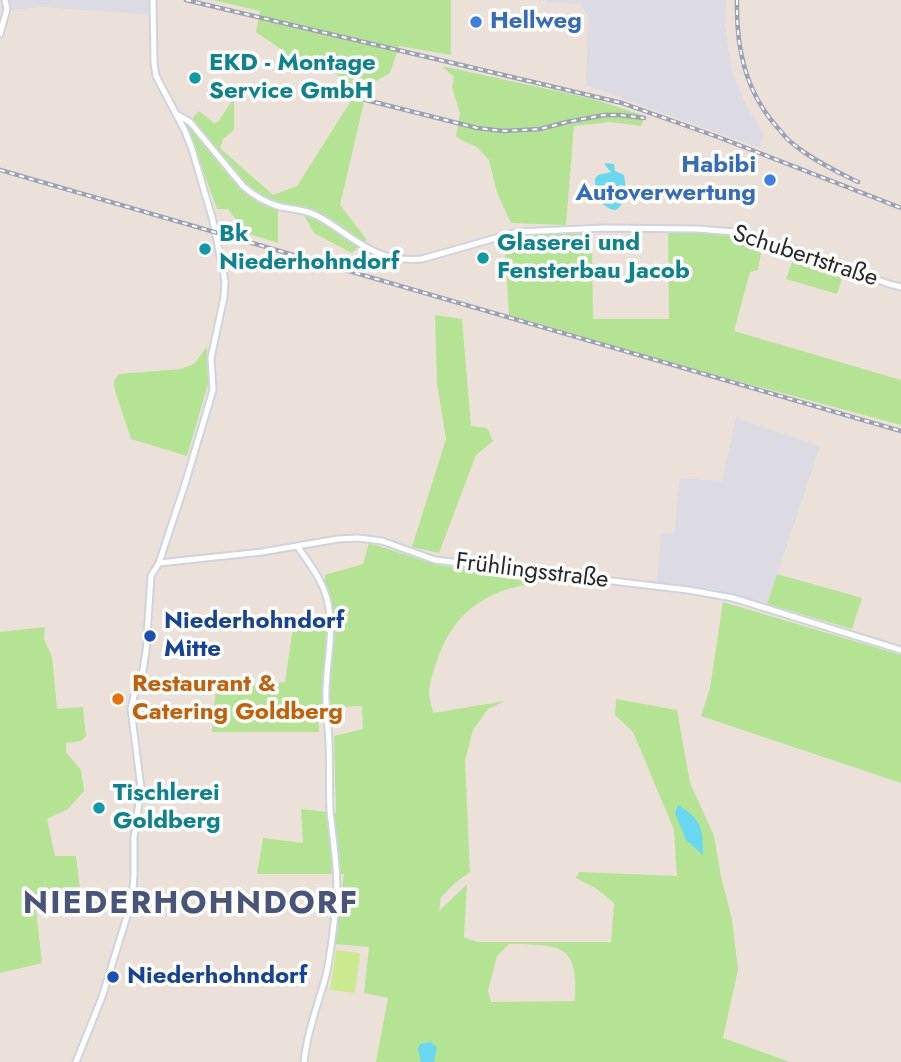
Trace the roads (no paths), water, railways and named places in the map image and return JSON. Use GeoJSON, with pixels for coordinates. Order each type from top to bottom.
{"type":"FeatureCollection","features":[{"type":"Feature","properties":{"kind":"street"},"geometry":{"type":"LineString","coordinates":[[0,34],[7,9],[5,0]]}},
{"type":"Feature","properties":{"kind":"street"},"geometry":{"type":"LineString","coordinates":[[76,1062],[102,997],[132,900],[134,837],[141,788],[131,709],[142,677],[146,651],[151,576],[159,564],[213,390],[211,358],[223,309],[223,270],[200,174],[189,140],[156,76],[153,0]]}},
{"type":"Feature","properties":{"kind":"street","name":"Schubertstraße"},"geometry":{"type":"LineString","coordinates":[[175,113],[190,122],[253,195],[278,206],[314,214],[366,248],[389,258],[422,259],[517,232],[604,228],[697,229],[736,232],[901,287]]}},
{"type":"Feature","properties":{"kind":"street","name":"Frühlingsstraße"},"geometry":{"type":"LineString","coordinates":[[159,564],[358,538],[382,541],[435,560],[688,590],[733,598],[901,650]]}},
{"type":"Feature","properties":{"kind":"street"},"geometry":{"type":"LineString","coordinates":[[298,547],[321,582],[331,622],[326,696],[330,811],[337,878],[329,960],[313,1015],[304,1062]]}},
{"type":"Feature","properties":{"kind":"water"},"geometry":{"type":"Polygon","coordinates":[[[605,163],[614,164],[615,171],[624,175],[624,199],[616,210],[595,199],[595,179],[598,175],[611,172],[605,163]]]}},
{"type":"Feature","properties":{"kind":"water"},"geometry":{"type":"Polygon","coordinates":[[[678,805],[692,815],[700,826],[703,855],[686,840],[675,813],[678,805]]]}},
{"type":"Feature","properties":{"kind":"water"},"geometry":{"type":"Polygon","coordinates":[[[430,1042],[437,1047],[434,1062],[421,1062],[418,1049],[420,1044],[430,1042]]]}},
{"type":"Feature","properties":{"kind":"railway"},"geometry":{"type":"LineString","coordinates":[[186,0],[622,103],[901,208]]}},
{"type":"Feature","properties":{"kind":"railway"},"geometry":{"type":"LineString","coordinates":[[737,0],[738,35],[745,68],[757,99],[766,113],[799,149],[858,182]]}},
{"type":"Feature","properties":{"kind":"railway"},"geometry":{"type":"LineString","coordinates":[[366,100],[477,128],[504,131],[540,129],[604,115],[644,118]]}},
{"type":"Feature","properties":{"kind":"railway"},"geometry":{"type":"LineString","coordinates":[[0,170],[901,431]]}},
{"type":"Feature","properties":{"kind":"place","name":"Hellweg"},"geometry":{"type":"Point","coordinates":[476,22]}},
{"type":"Feature","properties":{"kind":"place","name":"EKD - Montage Service GmbH"},"geometry":{"type":"Point","coordinates":[195,78]}},
{"type":"Feature","properties":{"kind":"place","name":"Habibi Autoverwertung"},"geometry":{"type":"Point","coordinates":[770,180]}},
{"type":"Feature","properties":{"kind":"place","name":"Bk Niederhohndorf"},"geometry":{"type":"Point","coordinates":[205,249]}},
{"type":"Feature","properties":{"kind":"place","name":"Glaserei und Fensterbau Jacob"},"geometry":{"type":"Point","coordinates":[483,258]}},
{"type":"Feature","properties":{"kind":"place","name":"Niederhohndorf Mitte"},"geometry":{"type":"Point","coordinates":[150,636]}},
{"type":"Feature","properties":{"kind":"place","name":"Restaurant & Catering Goldberg"},"geometry":{"type":"Point","coordinates":[118,699]}},
{"type":"Feature","properties":{"kind":"place","name":"Tischlerei Goldberg"},"geometry":{"type":"Point","coordinates":[99,808]}},
{"type":"Feature","properties":{"kind":"place","name":"Niederhohndorf"},"geometry":{"type":"Point","coordinates":[113,977]}},
{"type":"Feature","properties":{"kind":"district","name":"NIEDERHOHNDORF"},"geometry":{"type":"Point","coordinates":[191,905]}}]}
